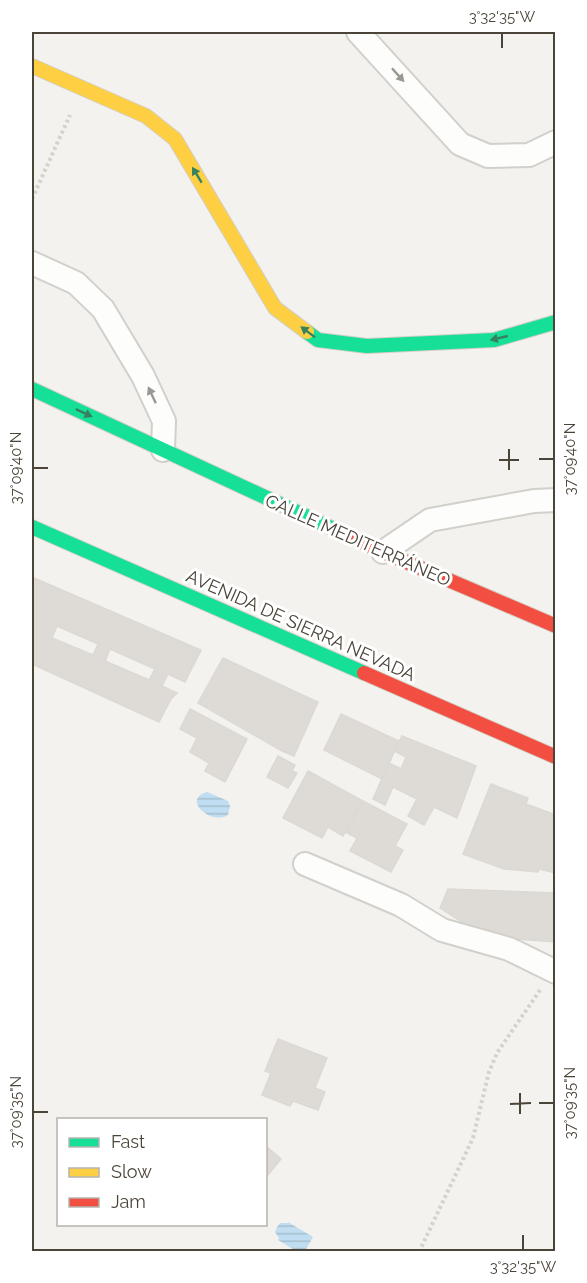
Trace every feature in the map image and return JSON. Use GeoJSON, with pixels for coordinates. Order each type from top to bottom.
{"type":"FeatureCollection","features":[{"type":"Feature","properties":{"kind":"street"},"geometry":{"type":"LineString","coordinates":[[358,32],[460,144],[488,156],[529,155],[555,141]]}},
{"type":"Feature","properties":{"kind":"street"},"geometry":{"type":"LineString","coordinates":[[32,66],[146,116],[175,139],[275,308],[318,340],[367,346],[494,340],[555,322]]}},
{"type":"Feature","properties":{"kind":"street"},"geometry":{"type":"LineString","coordinates":[[32,263],[76,283],[103,309],[143,376],[164,422],[163,450]]}},
{"type":"Feature","properties":{"kind":"street","name":"CALLE MEDITERRÁNEO"},"geometry":{"type":"LineString","coordinates":[[32,389],[383,552],[555,626]]}},
{"type":"Feature","properties":{"kind":"street"},"geometry":{"type":"LineString","coordinates":[[383,552],[430,520],[534,501],[555,500]]}},
{"type":"Feature","properties":{"kind":"street","name":"AVENIDA DE SIERRA NEVADA"},"geometry":{"type":"LineString","coordinates":[[32,527],[555,757]]}},
{"type":"Feature","properties":{"kind":"street"},"geometry":{"type":"LineString","coordinates":[[305,864],[401,905],[442,930],[509,950],[553,971]]}},
{"type":"Feature","properties":{"kind":"path"},"geometry":{"type":"LineString","coordinates":[[32,199],[82,87]]}},
{"type":"Feature","properties":{"kind":"path"},"geometry":{"type":"LineString","coordinates":[[419,1251],[473,1138],[489,1072],[497,1053],[553,971]]}},
{"type":"Feature","properties":{"kind":"water"},"geometry":{"type":"Polygon","coordinates":[[[207,792],[228,801],[230,806],[228,815],[214,817],[201,810],[197,800],[200,795],[207,792]]]}},
{"type":"Feature","properties":{"kind":"water"},"geometry":{"type":"Polygon","coordinates":[[[288,1222],[313,1237],[305,1251],[296,1251],[278,1240],[275,1232],[277,1227],[280,1223],[288,1222]]]}},
{"type":"Feature","properties":{"kind":"building"},"geometry":{"type":"Polygon","coordinates":[[[34,578],[201,650],[185,682],[168,674],[162,686],[177,693],[171,699],[159,722],[32,664],[32,585],[34,578]],[[57,626],[52,638],[93,655],[98,644],[57,626]],[[110,649],[105,661],[149,680],[155,669],[110,649]]]}},
{"type":"Feature","properties":{"kind":"building"},"geometry":{"type":"Polygon","coordinates":[[[223,658],[318,702],[294,756],[198,703],[223,658]]]}},
{"type":"Feature","properties":{"kind":"building"},"geometry":{"type":"Polygon","coordinates":[[[190,709],[247,739],[225,782],[205,771],[209,763],[190,752],[197,738],[180,729],[190,709]]]}},
{"type":"Feature","properties":{"kind":"building"},"geometry":{"type":"Polygon","coordinates":[[[341,714],[399,741],[382,779],[324,750],[341,714]]]}},
{"type":"Feature","properties":{"kind":"building"},"geometry":{"type":"Polygon","coordinates":[[[402,736],[476,766],[457,818],[434,807],[424,825],[408,816],[417,799],[393,787],[385,805],[373,799],[389,763],[401,769],[406,757],[394,751],[402,736]]]}},
{"type":"Feature","properties":{"kind":"building"},"geometry":{"type":"Polygon","coordinates":[[[278,756],[295,765],[292,771],[297,773],[288,788],[267,777],[278,756]]]}},
{"type":"Feature","properties":{"kind":"building"},"geometry":{"type":"Polygon","coordinates":[[[308,771],[363,801],[343,836],[328,827],[322,838],[283,818],[308,771]]]}},
{"type":"Feature","properties":{"kind":"building"},"geometry":{"type":"Polygon","coordinates":[[[491,784],[528,798],[526,804],[556,815],[556,873],[539,869],[538,872],[504,869],[463,854],[491,784]]]}},
{"type":"Feature","properties":{"kind":"building"},"geometry":{"type":"Polygon","coordinates":[[[363,801],[407,824],[395,846],[403,850],[391,872],[350,851],[357,838],[345,832],[363,801]]]}},
{"type":"Feature","properties":{"kind":"building"},"geometry":{"type":"Polygon","coordinates":[[[448,889],[556,893],[556,942],[500,938],[471,928],[440,908],[448,889]]]}},
{"type":"Feature","properties":{"kind":"building"},"geometry":{"type":"Polygon","coordinates":[[[278,1039],[327,1058],[315,1088],[325,1092],[318,1110],[293,1101],[290,1106],[262,1095],[271,1073],[265,1071],[278,1039]]]}},
{"type":"Feature","properties":{"kind":"building"},"geometry":{"type":"Polygon","coordinates":[[[267,1147],[281,1159],[267,1174],[267,1147]]]}},
{"type":"Feature","properties":{"kind":"traffic: fast"},"geometry":{"type":"LineString","coordinates":[[307,332],[318,340],[367,346],[494,340],[556,322]]}},
{"type":"Feature","properties":{"kind":"traffic: fast"},"geometry":{"type":"LineString","coordinates":[[32,389],[338,531]]}},
{"type":"Feature","properties":{"kind":"traffic: fast"},"geometry":{"type":"LineString","coordinates":[[32,527],[364,673]]}},
{"type":"Feature","properties":{"kind":"traffic: slow"},"geometry":{"type":"LineString","coordinates":[[32,66],[146,116],[175,139],[275,308],[307,332]]}},
{"type":"Feature","properties":{"kind":"traffic: jam"},"geometry":{"type":"LineString","coordinates":[[338,531],[556,626]]}},
{"type":"Feature","properties":{"kind":"traffic: jam"},"geometry":{"type":"LineString","coordinates":[[364,673],[556,757]]}}]}
